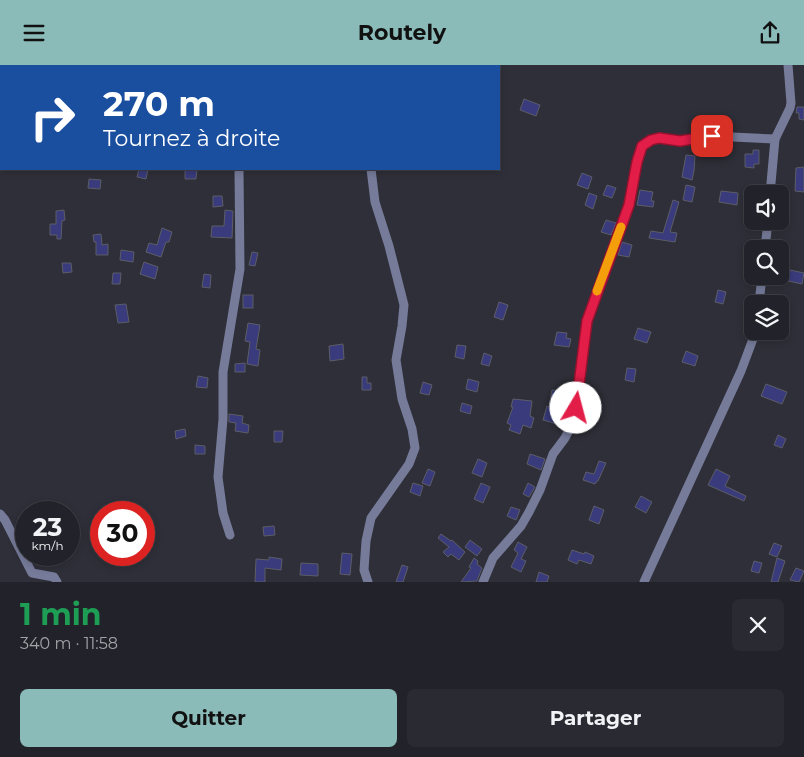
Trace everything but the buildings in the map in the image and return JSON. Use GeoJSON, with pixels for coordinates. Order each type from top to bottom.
{"type":"FeatureCollection","features":[{"type":"Feature","properties":{"kind":"street"},"geometry":{"type":"LineString","coordinates":[[771,185],[775,139],[791,103],[788,65]]}},
{"type":"Feature","properties":{"kind":"street"},"geometry":{"type":"LineString","coordinates":[[483,582],[493,558],[521,526],[529,512],[540,490],[553,454],[565,438],[573,422],[578,398],[587,321],[629,205],[634,172],[642,146],[651,140],[659,138],[680,141],[712,136],[775,139]]}},
{"type":"Feature","properties":{"kind":"street"},"geometry":{"type":"LineString","coordinates":[[230,535],[223,513],[218,477],[223,419],[223,372],[240,269],[239,170]]}},
{"type":"Feature","properties":{"kind":"street"},"geometry":{"type":"LineString","coordinates":[[368,582],[364,570],[366,541],[371,518],[409,464],[415,448],[412,429],[402,399],[396,360],[404,305],[389,246],[375,202],[371,170]]}},
{"type":"Feature","properties":{"kind":"street"},"geometry":{"type":"LineString","coordinates":[[647,580],[752,340]]}},
{"type":"Feature","properties":{"kind":"street"},"geometry":{"type":"LineString","coordinates":[[0,514],[5,520],[32,573],[54,577],[57,582]]}},
{"type":"Feature","properties":{"kind":"slow traffic"},"geometry":{"type":"LineString","coordinates":[[597,291],[621,227]]}},
{"type":"Feature","properties":{"kind":"route"},"geometry":{"type":"LineString","coordinates":[[576,408],[587,321],[629,205],[632,181],[642,146],[651,140],[659,138],[680,141],[712,136]]}}]}
